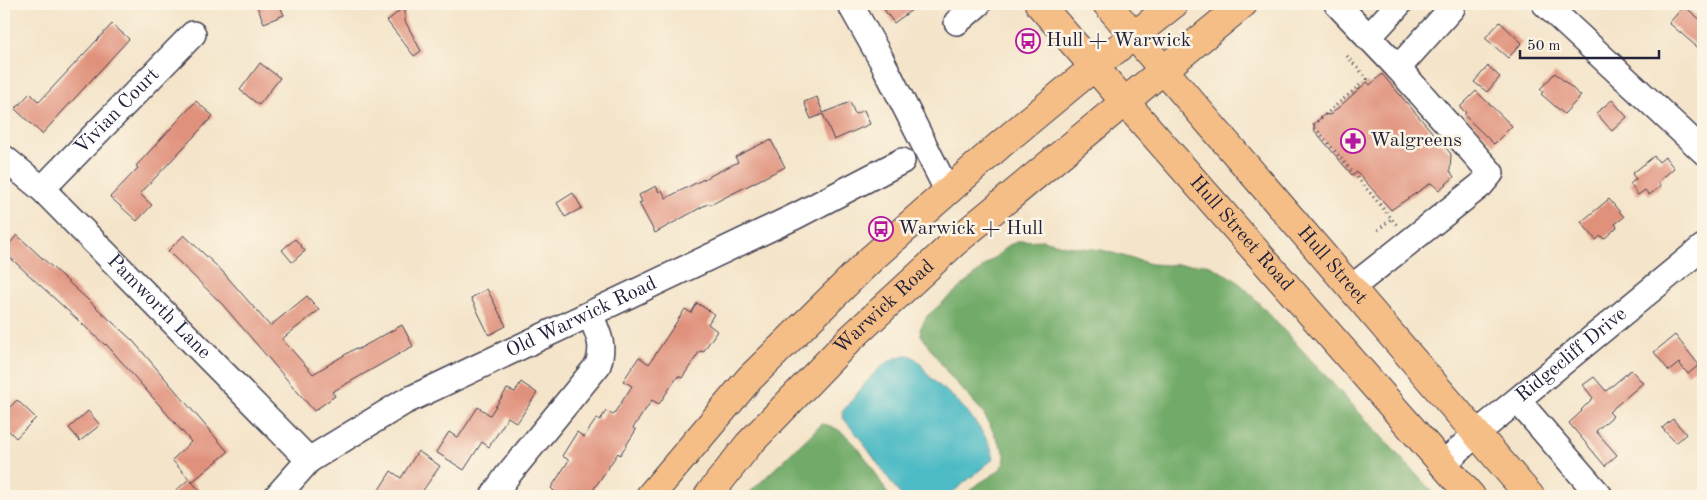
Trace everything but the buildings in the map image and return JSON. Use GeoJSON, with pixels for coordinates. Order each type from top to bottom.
{"type":"FeatureCollection","features":[{"type":"Feature","properties":{"kind":"main road","name":"Hull Street Road"},"geometry":{"type":"LineString","coordinates":[[1039,4],[1442,465]]}},
{"type":"Feature","properties":{"kind":"main road"},"geometry":{"type":"LineString","coordinates":[[1107,4],[1134,35]]}},
{"type":"Feature","properties":{"kind":"main road"},"geometry":{"type":"LineString","coordinates":[[650,496],[749,380],[871,259],[947,190],[1094,67],[1174,4]]}},
{"type":"Feature","properties":{"kind":"main road","name":"Warwick Road"},"geometry":{"type":"LineString","coordinates":[[708,496],[748,445],[848,340],[954,243],[1243,4]]}},
{"type":"Feature","properties":{"kind":"main road","name":"Hull Street"},"geometry":{"type":"LineString","coordinates":[[1134,35],[1530,496]]}},
{"type":"Feature","properties":{"kind":"main road"},"geometry":{"type":"LineString","coordinates":[[1442,465],[1471,496]]}},
{"type":"Feature","properties":{"kind":"street"},"geometry":{"type":"LineString","coordinates":[[850,4],[881,59],[947,190]]}},
{"type":"Feature","properties":{"kind":"street"},"geometry":{"type":"LineString","coordinates":[[957,22],[978,4]]}},
{"type":"Feature","properties":{"kind":"street"},"geometry":{"type":"LineString","coordinates":[[1337,4],[1398,68],[1491,173],[1481,185],[1351,288]]}},
{"type":"Feature","properties":{"kind":"street"},"geometry":{"type":"LineString","coordinates":[[1368,38],[1399,4]]}},
{"type":"Feature","properties":{"kind":"street"},"geometry":{"type":"LineString","coordinates":[[1398,68],[1452,8],[1448,4]]}},
{"type":"Feature","properties":{"kind":"street"},"geometry":{"type":"LineString","coordinates":[[1545,4],[1703,151]]}},
{"type":"Feature","properties":{"kind":"street","name":"Vivian Court"},"geometry":{"type":"LineString","coordinates":[[42,189],[193,34]]}},
{"type":"Feature","properties":{"kind":"street","name":"Pamworth Lane"},"geometry":{"type":"LineString","coordinates":[[4,158],[42,189],[309,460]]}},
{"type":"Feature","properties":{"kind":"street","name":"Old Warwick Road"},"geometry":{"type":"LineString","coordinates":[[276,496],[309,460],[404,402],[796,216],[902,161]]}},
{"type":"Feature","properties":{"kind":"street","name":"Ridgecliff Drive"},"geometry":{"type":"LineString","coordinates":[[1442,465],[1476,434],[1703,247]]}},
{"type":"Feature","properties":{"kind":"street"},"geometry":{"type":"LineString","coordinates":[[493,496],[507,476],[598,365],[602,356],[602,344],[590,314]]}},
{"type":"Feature","properties":{"kind":"street"},"geometry":{"type":"LineString","coordinates":[[1518,401],[1600,496]]}},
{"type":"Feature","properties":{"kind":"path"},"geometry":{"type":"LineString","coordinates":[[1347,56],[1367,79],[1313,125],[1391,219],[1378,230]]}},
{"type":"Feature","properties":{"kind":"green space"},"geometry":{"type":"Polygon","coordinates":[[[1043,240],[1066,246],[1102,250],[1151,264],[1207,264],[1234,279],[1245,288],[1436,496],[966,496],[1003,465],[1005,454],[982,411],[949,375],[921,335],[920,329],[927,316],[1009,245],[1020,241],[1043,240]]]}},
{"type":"Feature","properties":{"kind":"green space"},"geometry":{"type":"Polygon","coordinates":[[[822,424],[833,427],[853,442],[870,464],[889,496],[746,496],[822,424]]]}},
{"type":"Feature","properties":{"kind":"water"},"geometry":{"type":"Polygon","coordinates":[[[907,355],[915,358],[931,378],[964,408],[985,436],[990,446],[992,460],[948,496],[901,496],[859,437],[843,418],[842,412],[878,370],[896,358],[907,355]]]}},
{"type":"Feature","properties":{"kind":"place","name":"Hull + Warwick"},"geometry":{"type":"Point","coordinates":[1028,41]}},
{"type":"Feature","properties":{"kind":"place","name":"Walgreens"},"geometry":{"type":"Point","coordinates":[1353,141]}},
{"type":"Feature","properties":{"kind":"place","name":"Warwick + Hull"},"geometry":{"type":"Point","coordinates":[881,229]}}]}
